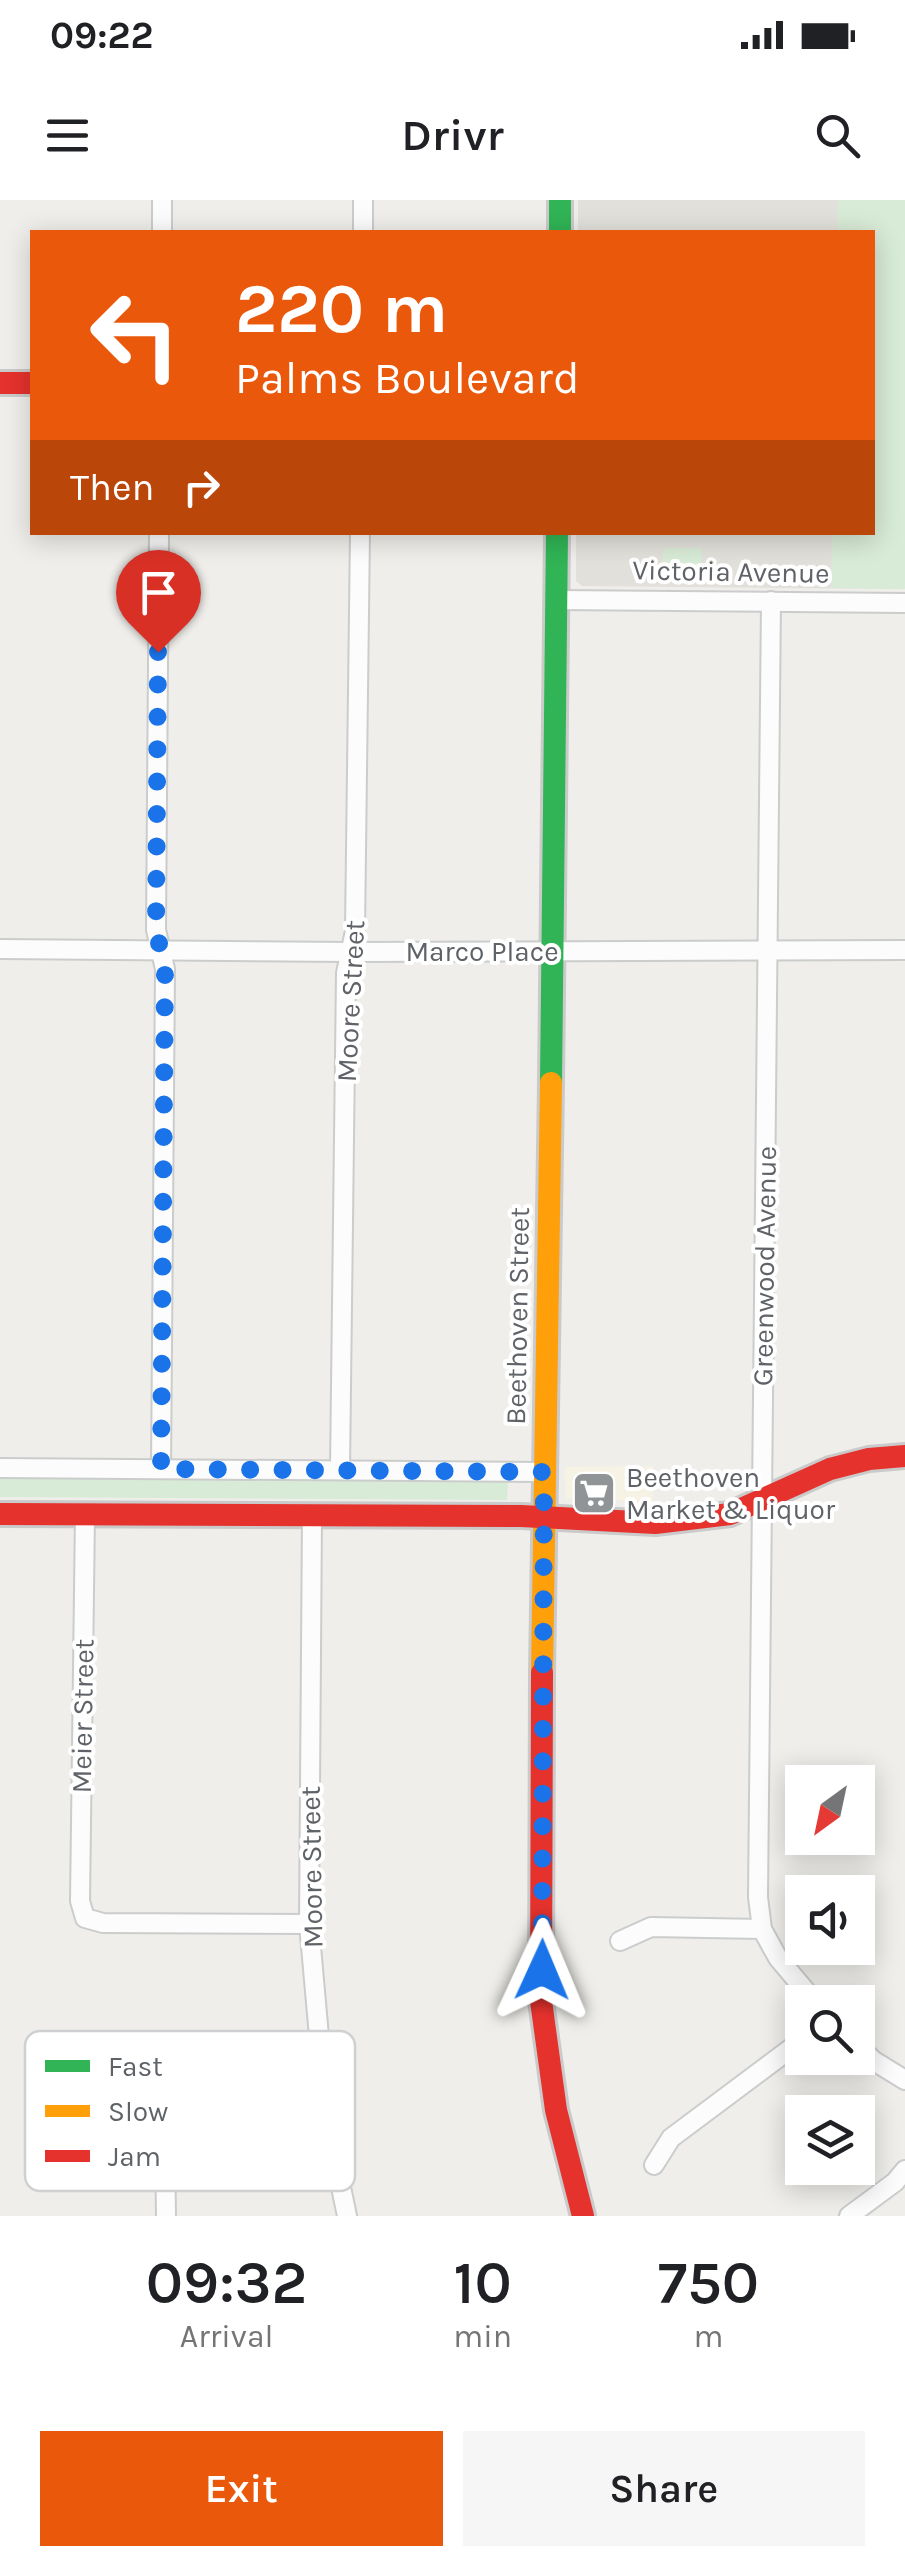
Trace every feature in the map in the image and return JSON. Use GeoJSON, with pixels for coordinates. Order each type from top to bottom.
{"type":"FeatureCollection","features":[{"type":"Feature","properties":{"kind":"street"},"geometry":{"type":"LineString","coordinates":[[162,200],[162,230]]}},
{"type":"Feature","properties":{"kind":"street"},"geometry":{"type":"LineString","coordinates":[[363,200],[363,230]]}},
{"type":"Feature","properties":{"kind":"street"},"geometry":{"type":"LineString","coordinates":[[560,200],[560,230]]}},
{"type":"Feature","properties":{"kind":"street"},"geometry":{"type":"LineString","coordinates":[[0,382],[30,383]]}},
{"type":"Feature","properties":{"kind":"street"},"geometry":{"type":"LineString","coordinates":[[159,535],[156,930],[165,969],[161,1469]]}},
{"type":"Feature","properties":{"kind":"street","name":"Moore Street"},"geometry":{"type":"LineString","coordinates":[[340,1470],[346,973],[355,931],[360,535]]}},
{"type":"Feature","properties":{"kind":"street","name":"Beethoven Street"},"geometry":{"type":"LineString","coordinates":[[557,535],[544,1472],[542,2014],[548,2067],[570,2176],[583,2216]]}},
{"type":"Feature","properties":{"kind":"street","name":"Victoria Avenue"},"geometry":{"type":"LineString","coordinates":[[556,600],[905,603]]}},
{"type":"Feature","properties":{"kind":"street","name":"Greenwood Avenue"},"geometry":{"type":"LineString","coordinates":[[762,1930],[758,1897],[771,602]]}},
{"type":"Feature","properties":{"kind":"street","name":"Marco Place"},"geometry":{"type":"LineString","coordinates":[[0,949],[905,950]]}},
{"type":"Feature","properties":{"kind":"street"},"geometry":{"type":"LineString","coordinates":[[0,1514],[545,1516],[655,1523],[730,1514],[830,1469],[869,1458],[905,1456]]}},
{"type":"Feature","properties":{"kind":"street"},"geometry":{"type":"LineString","coordinates":[[0,1468],[544,1472]]}},
{"type":"Feature","properties":{"kind":"street","name":"Meier Street"},"geometry":{"type":"LineString","coordinates":[[84,1514],[80,1901],[85,1918],[102,1923],[309,1924]]}},
{"type":"Feature","properties":{"kind":"street","name":"Moore Street"},"geometry":{"type":"LineString","coordinates":[[312,1516],[309,1924],[319,2031]]}},
{"type":"Feature","properties":{"kind":"street"},"geometry":{"type":"LineString","coordinates":[[620,1941],[652,1927],[762,1930],[778,1958],[801,1985]]}},
{"type":"Feature","properties":{"kind":"street"},"geometry":{"type":"LineString","coordinates":[[654,2165],[671,2138],[785,2053]]}},
{"type":"Feature","properties":{"kind":"street"},"geometry":{"type":"LineString","coordinates":[[875,2062],[905,2080]]}},
{"type":"Feature","properties":{"kind":"street"},"geometry":{"type":"LineString","coordinates":[[849,2216],[905,2170]]}},
{"type":"Feature","properties":{"kind":"street"},"geometry":{"type":"LineString","coordinates":[[166,2191],[166,2216]]}},
{"type":"Feature","properties":{"kind":"street","name":"Moore Street"},"geometry":{"type":"LineString","coordinates":[[342,2191],[347,2216]]}},
{"type":"Feature","properties":{"kind":"shaded area"},"geometry":{"type":"Polygon","coordinates":[[[578,200],[905,200],[905,589],[582,586],[576,581],[576,535],[875,535],[875,230],[578,230],[578,200]]]}},
{"type":"Feature","properties":{"kind":"shaded area"},"geometry":{"type":"Polygon","coordinates":[[[653,1466],[653,1502],[566,1498],[565,1467],[653,1466]]]}},
{"type":"Feature","properties":{"kind":"green space"},"geometry":{"type":"Polygon","coordinates":[[[838,200],[905,200],[905,589],[831,588],[832,535],[875,535],[875,230],[837,230],[838,200]]]}},
{"type":"Feature","properties":{"kind":"green space"},"geometry":{"type":"Polygon","coordinates":[[[663,548],[702,548],[702,577],[663,576],[663,548]]]}},
{"type":"Feature","properties":{"kind":"green space"},"geometry":{"type":"Polygon","coordinates":[[[0,1478],[508,1481],[507,1500],[0,1497],[0,1478]]]}},
{"type":"Feature","properties":{"kind":"traffic: fast"},"geometry":{"type":"LineString","coordinates":[[560,200],[560,230]]}},
{"type":"Feature","properties":{"kind":"traffic: fast"},"geometry":{"type":"LineString","coordinates":[[551,1083],[557,535]]}},
{"type":"Feature","properties":{"kind":"traffic: slow"},"geometry":{"type":"LineString","coordinates":[[542,1673],[551,1083]]}},
{"type":"Feature","properties":{"kind":"traffic: jam"},"geometry":{"type":"LineString","coordinates":[[0,383],[30,383]]}},
{"type":"Feature","properties":{"kind":"traffic: jam"},"geometry":{"type":"LineString","coordinates":[[0,1514],[521,1516],[655,1523],[730,1514],[830,1469],[869,1459],[905,1456]]}},
{"type":"Feature","properties":{"kind":"traffic: jam"},"geometry":{"type":"LineString","coordinates":[[542,1673],[541,2001],[556,2110],[583,2216]]}},
{"type":"Feature","properties":{"kind":"place","name":"Beethoven Market & Liquor"},"geometry":{"type":"Point","coordinates":[594,1493]}},
{"type":"Feature","properties":{"kind":"route"},"geometry":{"type":"LineString","coordinates":[[158,652],[156,930],[165,969],[161,1469],[544,1472],[542,1970]]}}]}
